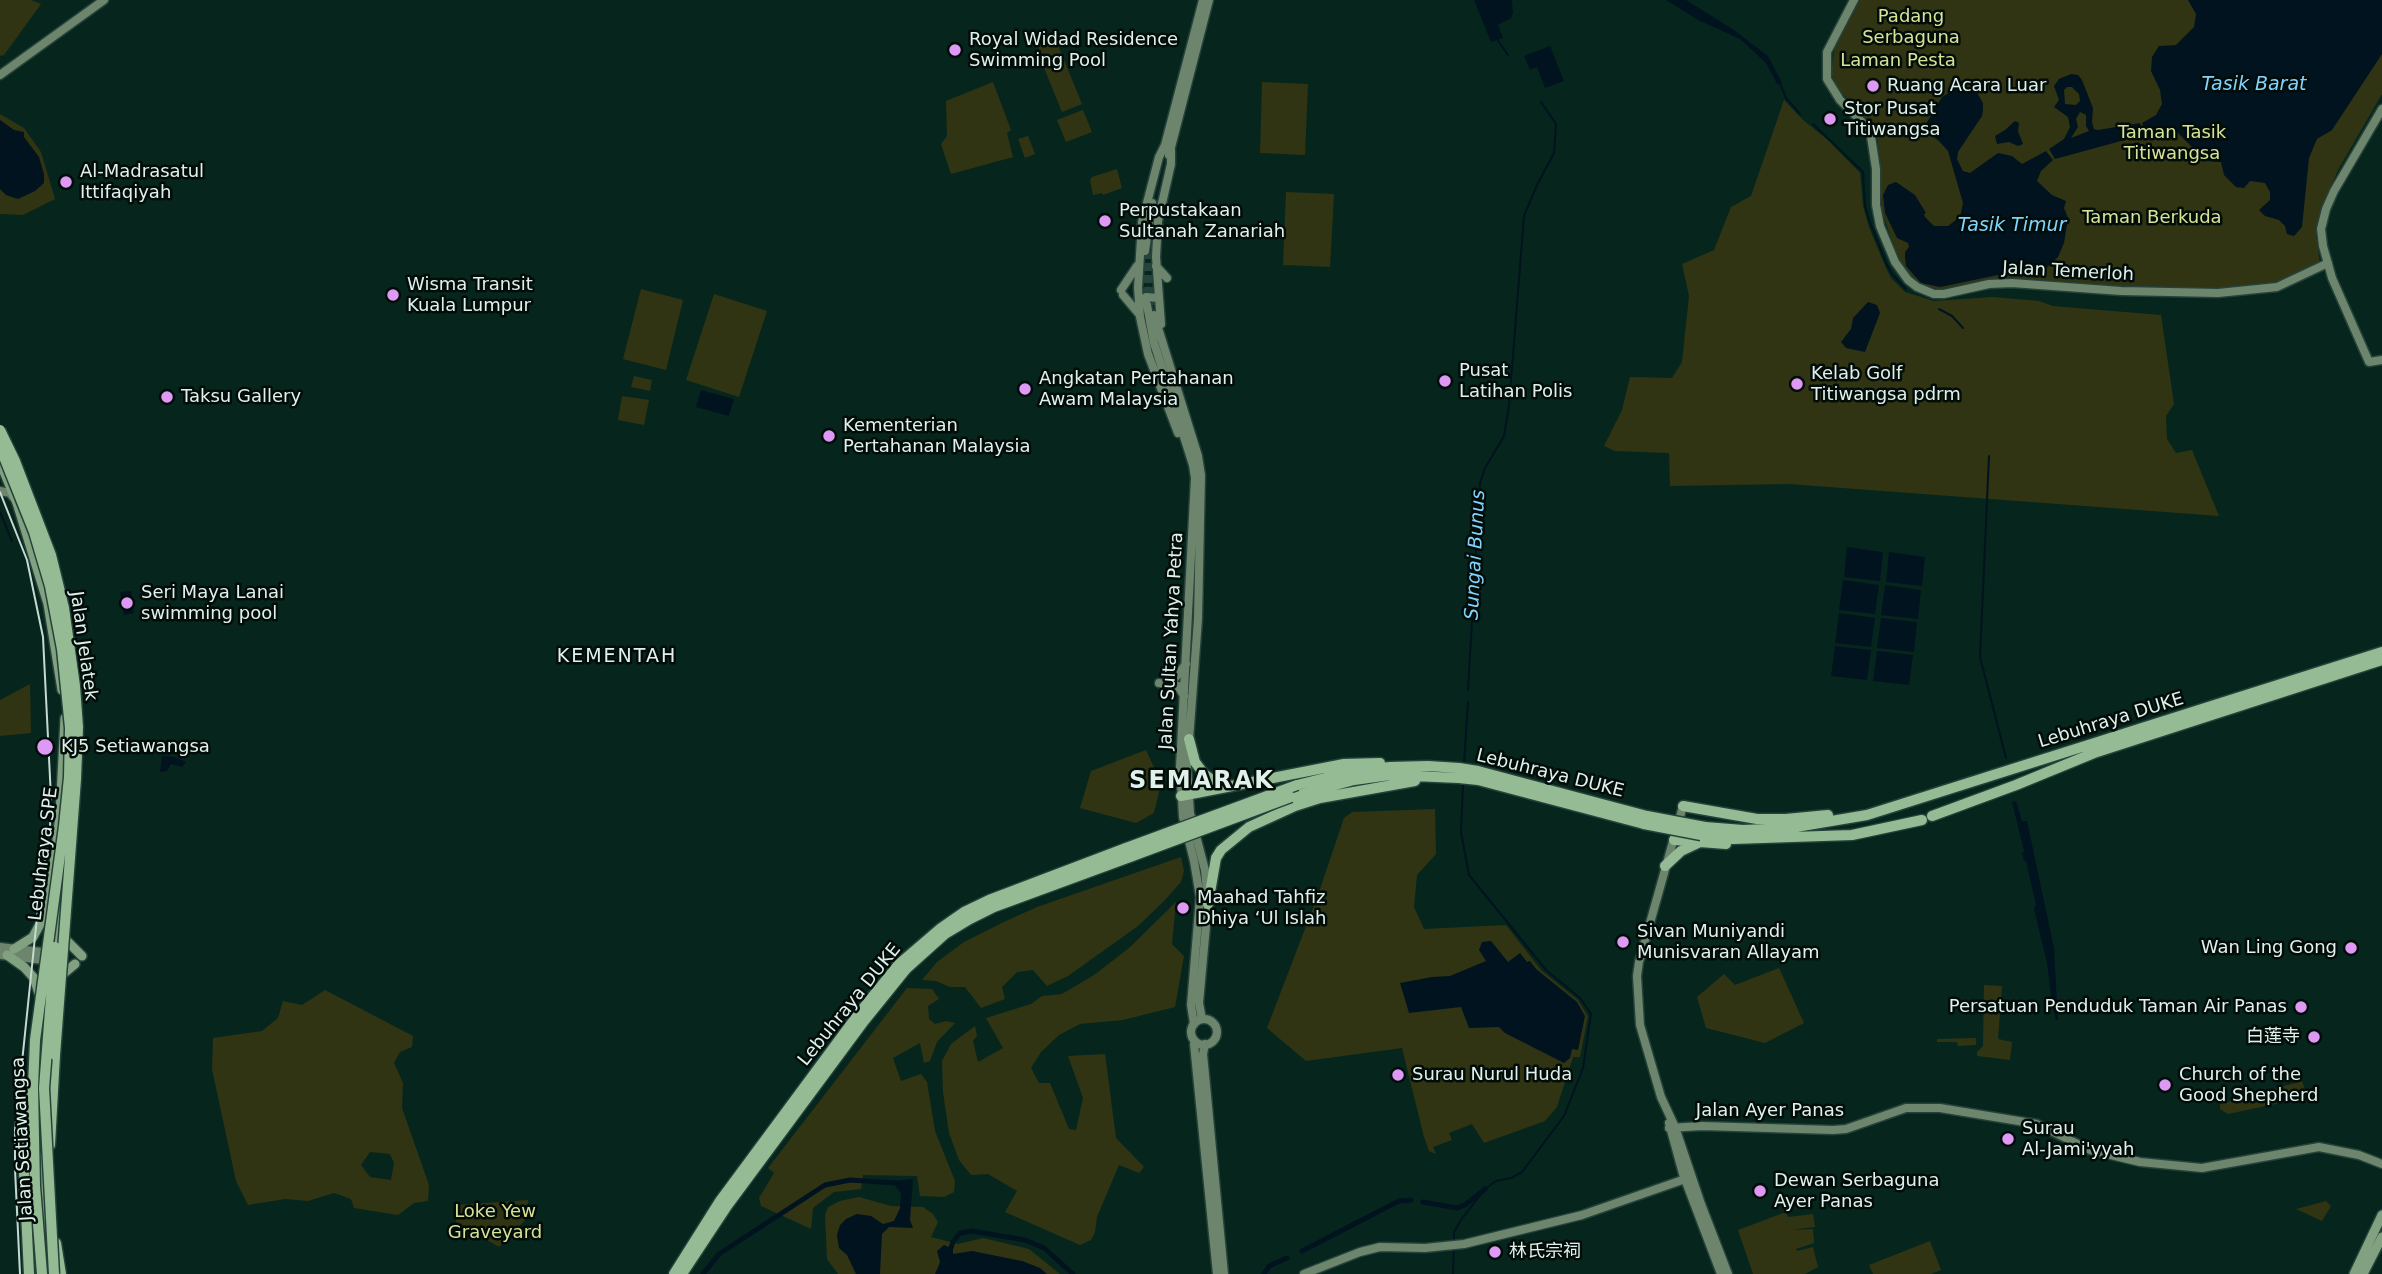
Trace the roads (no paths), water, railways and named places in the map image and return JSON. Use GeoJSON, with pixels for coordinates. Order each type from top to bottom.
{"type":"FeatureCollection","features":[{"type":"Feature","properties":{"kind":"highway","name":"Lebuhraya SPE"},"geometry":{"type":"LineString","coordinates":[[0,429],[51,555],[71,646],[78,727],[71,825]]}},
{"type":"Feature","properties":{"kind":"highway","name":"Lebuhraya SPE"},"geometry":{"type":"LineString","coordinates":[[0,447],[34,532],[50,586],[62,649],[70,728],[64,825],[35,1040],[33,1146],[45,1274]]}},
{"type":"Feature","properties":{"kind":"highway","name":"Lebuhraya DUKE"},"geometry":{"type":"LineString","coordinates":[[1702,835],[1790,828],[1867,815],[2382,652]]}},
{"type":"Feature","properties":{"kind":"highway","name":"Lebuhraya DUKE"},"geometry":{"type":"LineString","coordinates":[[674,1274],[723,1204],[864,1021],[906,969],[945,934],[994,907],[1297,785],[1353,772],[1428,766],[1478,776],[1702,835],[1733,839],[1784,839],[1852,835],[1927,818],[2094,753],[2382,660]]}},
{"type":"Feature","properties":{"kind":"highway"},"geometry":{"type":"LineString","coordinates":[[1189,739],[1195,762],[1203,774],[1215,782],[1239,786]]}},
{"type":"Feature","properties":{"kind":"highway"},"geometry":{"type":"LineString","coordinates":[[1185,796],[1344,764],[1402,762],[1428,766]]}},
{"type":"Feature","properties":{"kind":"highway","name":"Lebuhraya DUKE"},"geometry":{"type":"LineString","coordinates":[[1128,852],[1291,797],[1354,780],[1391,775],[1445,777],[1459,773]]}},
{"type":"Feature","properties":{"kind":"highway"},"geometry":{"type":"LineString","coordinates":[[1208,904],[1216,858],[1228,844],[1257,823],[1320,798],[1395,783],[1445,777]]}},
{"type":"Feature","properties":{"kind":"highway"},"geometry":{"type":"LineString","coordinates":[[1683,806],[1757,819],[1786,819],[1858,810],[1921,797]]}},
{"type":"Feature","properties":{"kind":"highway"},"geometry":{"type":"LineString","coordinates":[[50,1147],[71,825]]}},
{"type":"Feature","properties":{"kind":"highway"},"geometry":{"type":"LineString","coordinates":[[54,1274],[44,1088],[56,942],[71,825]]}},
{"type":"Feature","properties":{"kind":"highway"},"geometry":{"type":"LineString","coordinates":[[1674,840],[1702,835]]}},
{"type":"Feature","properties":{"kind":"highway"},"geometry":{"type":"LineString","coordinates":[[1665,866],[1702,835]]}},
{"type":"Feature","properties":{"kind":"highway"},"geometry":{"type":"LineString","coordinates":[[31,1274],[24,1172],[25,1111],[35,1040]]}},
{"type":"Feature","properties":{"kind":"highway"},"geometry":{"type":"LineString","coordinates":[[31,1274],[28,1189],[33,1090]]}},
{"type":"Feature","properties":{"kind":"highway"},"geometry":{"type":"LineString","coordinates":[[50,1182],[61,1274]]}},
{"type":"Feature","properties":{"kind":"highway","name":"Lebuhraya DUKE"},"geometry":{"type":"LineString","coordinates":[[682,1274],[723,1204]]}},
{"type":"Feature","properties":{"kind":"main road"},"geometry":{"type":"LineString","coordinates":[[0,75],[104,0]]}},
{"type":"Feature","properties":{"kind":"main road"},"geometry":{"type":"LineString","coordinates":[[1168,148],[1203,0]]}},
{"type":"Feature","properties":{"kind":"main road"},"geometry":{"type":"LineString","coordinates":[[1151,301],[1147,229],[1209,0]]}},
{"type":"Feature","properties":{"kind":"main road","name":"Jalan Temerloh"},"geometry":{"type":"LineString","coordinates":[[1854,0],[1827,52],[1827,79],[1840,100],[1870,130],[1880,226],[1895,262],[1917,288],[1934,294],[1944,294],[2004,283],[2218,293],[2277,287],[2328,263]]}},
{"type":"Feature","properties":{"kind":"main road"},"geometry":{"type":"LineString","coordinates":[[2382,108],[2326,209],[2321,229],[2328,263],[2369,362],[2382,360]]}},
{"type":"Feature","properties":{"kind":"main road"},"geometry":{"type":"LineString","coordinates":[[1149,256],[1138,267],[1122,292],[1140,317],[1168,411],[1185,444]]}},
{"type":"Feature","properties":{"kind":"main road"},"geometry":{"type":"LineString","coordinates":[[1140,317],[1168,280],[1149,256]]}},
{"type":"Feature","properties":{"kind":"main road"},"geometry":{"type":"LineString","coordinates":[[1138,267],[1151,301]]}},
{"type":"Feature","properties":{"kind":"main road","name":"Jalan Sultan Yahya Petra"},"geometry":{"type":"LineString","coordinates":[[1151,301],[1198,456],[1202,488],[1195,684],[1185,796],[1205,870],[1208,904],[1199,1003],[1202,1019],[1212,1022],[1217,1031],[1213,1041],[1205,1044],[1203,1054],[1220,1273]]}},
{"type":"Feature","properties":{"kind":"main road","name":"Jalan Sultan Yahya Petra"},"geometry":{"type":"LineString","coordinates":[[1151,301],[1154,344],[1193,465],[1196,484],[1185,699],[1185,796],[1200,897],[1191,1005],[1194,1024],[1192,1035],[1195,1041],[1220,1273]]}},
{"type":"Feature","properties":{"kind":"main road","name":"Jalan Jelatek"},"geometry":{"type":"LineString","coordinates":[[0,429],[18,466],[52,558],[74,666],[78,750],[77,806],[56,928],[54,957]]}},
{"type":"Feature","properties":{"kind":"main road","name":"Jalan Jelatek"},"geometry":{"type":"LineString","coordinates":[[0,462],[4,483],[17,503],[48,604],[65,717],[60,815],[42,956]]}},
{"type":"Feature","properties":{"kind":"main road"},"geometry":{"type":"LineString","coordinates":[[4,483],[18,466]]}},
{"type":"Feature","properties":{"kind":"main road"},"geometry":{"type":"LineString","coordinates":[[0,491],[9,493],[17,503]]}},
{"type":"Feature","properties":{"kind":"main road"},"geometry":{"type":"LineString","coordinates":[[1175,678],[1186,669],[1196,650]]}},
{"type":"Feature","properties":{"kind":"main road"},"geometry":{"type":"LineString","coordinates":[[1186,669],[1195,684]]}},
{"type":"Feature","properties":{"kind":"main road"},"geometry":{"type":"LineString","coordinates":[[1159,683],[1178,686],[1185,699]]}},
{"type":"Feature","properties":{"kind":"main road"},"geometry":{"type":"LineString","coordinates":[[1683,806],[1644,940],[1637,976],[1640,1025],[1721,1274]]}},
{"type":"Feature","properties":{"kind":"main road"},"geometry":{"type":"LineString","coordinates":[[7,953],[33,937],[48,910]]}},
{"type":"Feature","properties":{"kind":"main road"},"geometry":{"type":"LineString","coordinates":[[53,986],[60,975],[79,960],[56,928]]}},
{"type":"Feature","properties":{"kind":"main road"},"geometry":{"type":"LineString","coordinates":[[0,947],[34,978],[40,996]]}},
{"type":"Feature","properties":{"kind":"main road"},"geometry":{"type":"LineString","coordinates":[[7,953],[54,957]]}},
{"type":"Feature","properties":{"kind":"main road","name":"Jalan Setiawangsa"},"geometry":{"type":"LineString","coordinates":[[42,956],[34,1037],[33,1090],[45,1274]]}},
{"type":"Feature","properties":{"kind":"main road","name":"Jalan Setiawangsa"},"geometry":{"type":"LineString","coordinates":[[54,957],[48,1052],[54,1274]]}},
{"type":"Feature","properties":{"kind":"main road"},"geometry":{"type":"LineString","coordinates":[[1194,1024],[1202,1019]]}},
{"type":"Feature","properties":{"kind":"main road"},"geometry":{"type":"LineString","coordinates":[[1195,1041],[1205,1044]]}},
{"type":"Feature","properties":{"kind":"main road","name":"Jalan Ayer Panas"},"geometry":{"type":"LineString","coordinates":[[1672,1127],[1833,1130],[1846,1129],[1906,1108],[1940,1108],[2037,1124],[2090,1150],[2153,1164],[2202,1168],[2319,1147],[2382,1161]]}},
{"type":"Feature","properties":{"kind":"main road"},"geometry":{"type":"LineString","coordinates":[[1304,1274],[1380,1247],[1424,1248],[1457,1244],[1592,1212],[1687,1175]]}},
{"type":"Feature","properties":{"kind":"main road"},"geometry":{"type":"LineString","coordinates":[[1687,1175],[1728,1274]]}},
{"type":"Feature","properties":{"kind":"main road"},"geometry":{"type":"LineString","coordinates":[[2354,1274],[2382,1215]]}},
{"type":"Feature","properties":{"kind":"main road"},"geometry":{"type":"LineString","coordinates":[[2362,1274],[2382,1237]]}},
{"type":"Feature","properties":{"kind":"main road"},"geometry":{"type":"LineString","coordinates":[[1295,1274],[1362,1247],[1380,1243],[1457,1244]]}},
{"type":"Feature","properties":{"kind":"water"},"geometry":{"type":"Polygon","coordinates":[[[1474,0],[1512,0],[1511,18],[1498,25],[1503,38],[1491,42],[1474,0]]]}},
{"type":"Feature","properties":{"kind":"water"},"geometry":{"type":"Polygon","coordinates":[[[1666,0],[1686,0],[1734,30],[1768,56],[1782,83],[1777,84],[1766,63],[1740,39],[1698,20],[1666,0]]]}},
{"type":"Feature","properties":{"kind":"water","name":"Tasik Barat"},"geometry":{"type":"Polygon","coordinates":[[[2188,0],[2382,0],[2382,54],[2332,130],[2317,139],[2309,158],[2302,227],[2294,236],[2287,234],[2285,226],[2279,220],[2265,216],[2259,210],[2270,200],[2270,192],[2265,183],[2250,181],[2244,188],[2236,187],[2224,175],[2221,162],[2206,161],[2176,131],[2146,135],[2142,123],[2156,115],[2162,104],[2160,90],[2151,71],[2152,57],[2159,46],[2176,45],[2194,27],[2196,14],[2188,0]]]}},
{"type":"Feature","properties":{"kind":"water"},"geometry":{"type":"Polygon","coordinates":[[[1550,46],[1564,81],[1545,88],[1537,67],[1530,70],[1524,56],[1550,46]]]}},
{"type":"Feature","properties":{"kind":"water"},"geometry":{"type":"Polygon","coordinates":[[[2071,74],[2078,75],[2082,80],[2093,108],[2094,129],[2140,123],[2143,135],[2055,159],[2049,149],[2064,139],[2070,127],[2068,117],[2054,107],[2059,100],[2054,86],[2059,79],[2071,74]],[[2072,87],[2064,90],[2065,104],[2076,105],[2080,101],[2079,94],[2072,87]],[[2080,112],[2076,119],[2078,127],[2071,138],[2089,131],[2086,115],[2080,112]]]}},
{"type":"Feature","properties":{"kind":"water","name":"Tasik Timur"},"geometry":{"type":"Polygon","coordinates":[[[1963,85],[1976,91],[1983,103],[1983,110],[1982,116],[1958,152],[1957,159],[1963,171],[1970,173],[1998,153],[2012,156],[2022,164],[2046,151],[2053,160],[2041,171],[2037,181],[2052,195],[2066,201],[2064,208],[2068,218],[2064,243],[2058,257],[2041,273],[1998,275],[1940,287],[1921,283],[1906,266],[1905,252],[1909,247],[1908,243],[1897,238],[1885,213],[1883,195],[1888,185],[1896,182],[1915,195],[1926,213],[1925,217],[1934,226],[1948,226],[1960,217],[1963,203],[1948,151],[1923,129],[1942,97],[1963,85]]]}},
{"type":"Feature","properties":{"kind":"water"},"geometry":{"type":"Polygon","coordinates":[[[0,120],[14,130],[24,132],[24,137],[39,157],[44,174],[44,183],[18,199],[6,195],[0,189],[0,120]]]}},
{"type":"Feature","properties":{"kind":"water"},"geometry":{"type":"Polygon","coordinates":[[[2015,121],[2019,123],[2018,131],[2023,144],[1997,144],[1995,136],[2015,121]]]}},
{"type":"Feature","properties":{"kind":"water"},"geometry":{"type":"Polygon","coordinates":[[[1868,302],[1877,305],[1880,313],[1865,352],[1846,348],[1841,342],[1851,329],[1853,318],[1868,302]]]}},
{"type":"Feature","properties":{"kind":"water"},"geometry":{"type":"Polygon","coordinates":[[[701,390],[734,399],[729,416],[696,407],[701,390]]]}},
{"type":"Feature","properties":{"kind":"water"},"geometry":{"type":"Polygon","coordinates":[[[1847,547],[1883,552],[1880,581],[1844,577],[1847,547]]]}},
{"type":"Feature","properties":{"kind":"water"},"geometry":{"type":"Polygon","coordinates":[[[1889,552],[1925,557],[1922,586],[1886,582],[1889,552]]]}},
{"type":"Feature","properties":{"kind":"water"},"geometry":{"type":"Polygon","coordinates":[[[1843,580],[1879,585],[1875,614],[1839,610],[1843,580]]]}},
{"type":"Feature","properties":{"kind":"water"},"geometry":{"type":"Polygon","coordinates":[[[1885,585],[1921,590],[1918,619],[1881,615],[1885,585]]]}},
{"type":"Feature","properties":{"kind":"water","name":"Seri Maya Lanai swimming pool"},"geometry":{"type":"Polygon","coordinates":[[[131,591],[134,613],[124,615],[120,592],[131,591]]]}},
{"type":"Feature","properties":{"kind":"water"},"geometry":{"type":"Polygon","coordinates":[[[1839,613],[1875,618],[1871,647],[1835,643],[1839,613]]]}},
{"type":"Feature","properties":{"kind":"water"},"geometry":{"type":"Polygon","coordinates":[[[1881,618],[1917,622],[1914,652],[1877,648],[1881,618]]]}},
{"type":"Feature","properties":{"kind":"water"},"geometry":{"type":"Polygon","coordinates":[[[1835,646],[1871,650],[1867,680],[1831,676],[1835,646]]]}},
{"type":"Feature","properties":{"kind":"water"},"geometry":{"type":"Polygon","coordinates":[[[1877,651],[1913,655],[1909,685],[1873,681],[1877,651]]]}},
{"type":"Feature","properties":{"kind":"water"},"geometry":{"type":"Polygon","coordinates":[[[162,756],[175,757],[186,762],[182,767],[171,764],[167,771],[160,772],[162,756]]]}},
{"type":"Feature","properties":{"kind":"water"},"geometry":{"type":"Polygon","coordinates":[[[2016,801],[2022,821],[2027,821],[2054,948],[2058,1020],[2052,1004],[2047,963],[2034,909],[2036,905],[2012,802],[2016,801]]]}},
{"type":"Feature","properties":{"kind":"water"},"geometry":{"type":"Polygon","coordinates":[[[1491,941],[1508,962],[1520,953],[1527,962],[1530,961],[1577,1002],[1585,1016],[1578,1050],[1572,1049],[1570,1058],[1564,1063],[1505,1033],[1499,1027],[1469,1028],[1461,1007],[1409,1013],[1400,983],[1450,976],[1486,961],[1479,950],[1482,942],[1491,941]]]}},
{"type":"Feature","properties":{"kind":"water"},"geometry":{"type":"Polygon","coordinates":[[[913,1179],[910,1220],[913,1228],[889,1227],[882,1234],[880,1274],[856,1274],[847,1255],[839,1248],[837,1235],[840,1225],[857,1214],[871,1216],[883,1224],[894,1221],[900,1208],[901,1194],[892,1181],[913,1179]]]}},
{"type":"Feature","properties":{"kind":"water"},"geometry":{"type":"Polygon","coordinates":[[[944,1245],[953,1249],[953,1254],[972,1251],[1022,1261],[1047,1274],[935,1274],[940,1262],[937,1251],[944,1245]]]}},
{"type":"Feature","properties":{"kind":"waterway","name":"Sungai Bunus"},"geometry":{"type":"LineString","coordinates":[[1497,39],[1508,55]]}},
{"type":"Feature","properties":{"kind":"waterway"},"geometry":{"type":"LineString","coordinates":[[1780,83],[1786,98],[1800,114]]}},
{"type":"Feature","properties":{"kind":"waterway","name":"Sungai Bunus"},"geometry":{"type":"LineString","coordinates":[[1468,690],[1480,483],[1485,468],[1504,436],[1509,406],[1524,216],[1554,153],[1556,124],[1541,102]]}},
{"type":"Feature","properties":{"kind":"waterway"},"geometry":{"type":"LineString","coordinates":[[1813,124],[1863,172],[1865,206],[1869,220],[1886,263],[1906,289]]}},
{"type":"Feature","properties":{"kind":"waterway"},"geometry":{"type":"LineString","coordinates":[[1939,309],[1952,316],[1963,328]]}},
{"type":"Feature","properties":{"kind":"waterway"},"geometry":{"type":"LineString","coordinates":[[1989,456],[1980,657],[2006,758]]}},
{"type":"Feature","properties":{"kind":"waterway"},"geometry":{"type":"LineString","coordinates":[[0,512],[12,541]]}},
{"type":"Feature","properties":{"kind":"waterway","name":"Sungai Bunus"},"geometry":{"type":"LineString","coordinates":[[1464,764],[1468,702]]}},
{"type":"Feature","properties":{"kind":"waterway","name":"Sungai Bunus"},"geometry":{"type":"LineString","coordinates":[[1454,1241],[1454,1232],[1461,1220],[1485,1189],[1496,1181],[1522,1172],[1564,1116],[1583,1068],[1591,1014],[1580,998],[1546,970],[1469,875],[1461,832],[1463,784]]}},
{"type":"Feature","properties":{"kind":"waterway"},"geometry":{"type":"LineString","coordinates":[[703,1274],[719,1254],[825,1185],[850,1180],[896,1183]]}},
{"type":"Feature","properties":{"kind":"waterway"},"geometry":{"type":"LineString","coordinates":[[1423,1202],[1457,1208],[1485,1189]]}},
{"type":"Feature","properties":{"kind":"waterway"},"geometry":{"type":"LineString","coordinates":[[1302,1251],[1399,1201],[1411,1200]]}},
{"type":"Feature","properties":{"kind":"waterway"},"geometry":{"type":"LineString","coordinates":[[949,1253],[960,1233],[972,1231],[1025,1240],[1044,1248],[1073,1274]]}},
{"type":"Feature","properties":{"kind":"waterway","name":"Sungai Bunus"},"geometry":{"type":"LineString","coordinates":[[1453,1274],[1454,1247]]}},
{"type":"Feature","properties":{"kind":"waterway"},"geometry":{"type":"LineString","coordinates":[[1264,1274],[1269,1266],[1287,1258]]}},
{"type":"Feature","properties":{"kind":"tunnel"},"geometry":{"type":"LineString","coordinates":[[1145,251],[1144,280],[1147,302]]}},
{"type":"Feature","properties":{"kind":"tunnel"},"geometry":{"type":"LineString","coordinates":[[1151,251],[1152,305]]}},
{"type":"Feature","properties":{"kind":"tram line"},"geometry":{"type":"LineString","coordinates":[[0,492],[27,560],[43,637],[51,798],[50,827],[38,908],[15,1130],[20,1274]]}},
{"type":"Feature","properties":{"kind":"place","name":"Royal Widad Residence Swimming Pool"},"geometry":{"type":"Point","coordinates":[955,50]}},
{"type":"Feature","properties":{"kind":"place","name":"Ruang Acara Luar"},"geometry":{"type":"Point","coordinates":[1873,86]}},
{"type":"Feature","properties":{"kind":"place","name":"Stor Pusat Titiwangsa"},"geometry":{"type":"Point","coordinates":[1830,119]}},
{"type":"Feature","properties":{"kind":"place","name":"Al-Madrasatul Ittifaqiyah"},"geometry":{"type":"Point","coordinates":[66,182]}},
{"type":"Feature","properties":{"kind":"place","name":"Perpustakaan Sultanah Zanariah"},"geometry":{"type":"Point","coordinates":[1105,221]}},
{"type":"Feature","properties":{"kind":"place","name":"Wisma Transit Kuala Lumpur"},"geometry":{"type":"Point","coordinates":[393,295]}},
{"type":"Feature","properties":{"kind":"place","name":"Pusat Latihan Polis"},"geometry":{"type":"Point","coordinates":[1445,381]}},
{"type":"Feature","properties":{"kind":"place","name":"Kelab Golf Titiwangsa pdrm"},"geometry":{"type":"Point","coordinates":[1797,384]}},
{"type":"Feature","properties":{"kind":"place","name":"Angkatan Pertahanan Awam Malaysia"},"geometry":{"type":"Point","coordinates":[1025,389]}},
{"type":"Feature","properties":{"kind":"place","name":"Taksu Gallery"},"geometry":{"type":"Point","coordinates":[167,397]}},
{"type":"Feature","properties":{"kind":"place","name":"Kementerian Pertahanan Malaysia"},"geometry":{"type":"Point","coordinates":[829,436]}},
{"type":"Feature","properties":{"kind":"place","name":"Seri Maya Lanai swimming pool"},"geometry":{"type":"Point","coordinates":[127,603]}},
{"type":"Feature","properties":{"kind":"place","name":"KJ5 Setiawangsa"},"geometry":{"type":"Point","coordinates":[45,747]}},
{"type":"Feature","properties":{"kind":"place","name":"Maahad Tahfiz Dhiya ‘Ul Islah"},"geometry":{"type":"Point","coordinates":[1183,908]}},
{"type":"Feature","properties":{"kind":"place","name":"Sivan Muniyandi Munisvaran Allayam"},"geometry":{"type":"Point","coordinates":[1623,942]}},
{"type":"Feature","properties":{"kind":"place","name":"Wan Ling Gong"},"geometry":{"type":"Point","coordinates":[2351,948]}},
{"type":"Feature","properties":{"kind":"place","name":"Persatuan Penduduk Taman Air Panas"},"geometry":{"type":"Point","coordinates":[2301,1007]}},
{"type":"Feature","properties":{"kind":"place","name":"白莲寺"},"geometry":{"type":"Point","coordinates":[2314,1037]}},
{"type":"Feature","properties":{"kind":"place","name":"Surau Nurul Huda"},"geometry":{"type":"Point","coordinates":[1398,1075]}},
{"type":"Feature","properties":{"kind":"place","name":"Church of the Good Shepherd"},"geometry":{"type":"Point","coordinates":[2165,1085]}},
{"type":"Feature","properties":{"kind":"place","name":"Surau Al-Jami'yyah"},"geometry":{"type":"Point","coordinates":[2008,1139]}},
{"type":"Feature","properties":{"kind":"place","name":"Dewan Serbaguna Ayer Panas"},"geometry":{"type":"Point","coordinates":[1760,1191]}},
{"type":"Feature","properties":{"kind":"place","name":"林氏宗祠"},"geometry":{"type":"Point","coordinates":[1495,1252]}},
{"type":"Feature","properties":{"kind":"district","name":"KEMENTAH"},"geometry":{"type":"Point","coordinates":[617,657]}},
{"type":"Feature","properties":{"kind":"district","name":"SEMARAK"},"geometry":{"type":"Point","coordinates":[1202,782]}},
{"type":"Feature","properties":{"kind":"park label","name":"Padang Serbaguna"},"geometry":{"type":"Point","coordinates":[1911,27]}},
{"type":"Feature","properties":{"kind":"park label","name":"Laman Pesta"},"geometry":{"type":"Point","coordinates":[1898,61]}},
{"type":"Feature","properties":{"kind":"park label","name":"Taman Tasik Titiwangsa"},"geometry":{"type":"Point","coordinates":[2172,143]}},
{"type":"Feature","properties":{"kind":"park label","name":"Taman Berkuda"},"geometry":{"type":"Point","coordinates":[2152,218]}},
{"type":"Feature","properties":{"kind":"park label","name":"Loke Yew Graveyard"},"geometry":{"type":"Point","coordinates":[495,1222]}}]}
